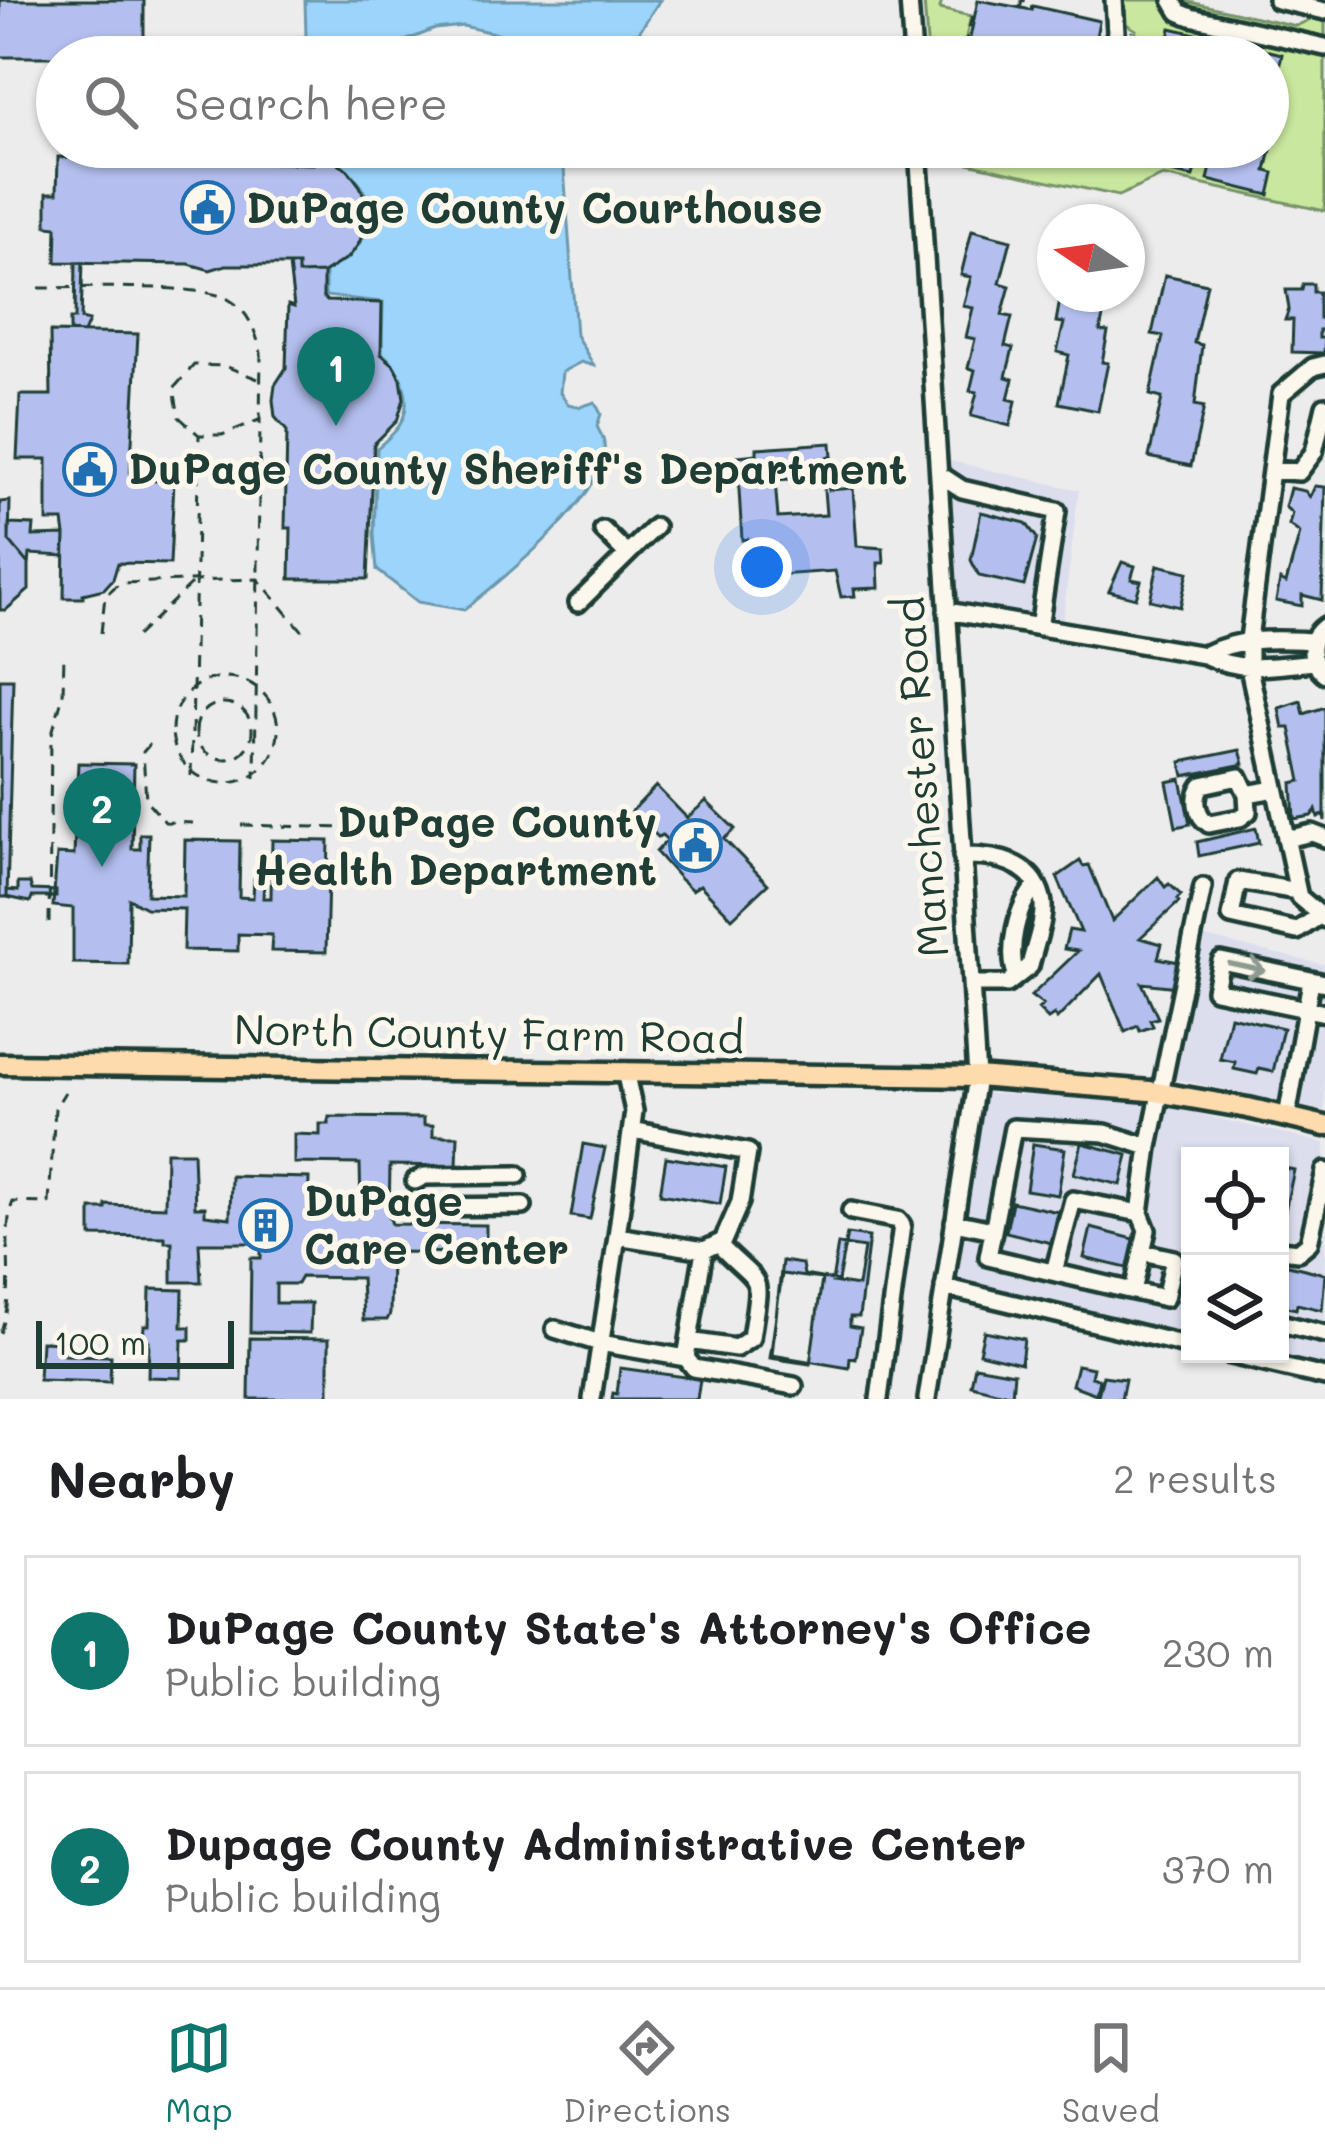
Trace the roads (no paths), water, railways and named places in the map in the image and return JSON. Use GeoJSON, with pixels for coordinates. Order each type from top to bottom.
{"type":"FeatureCollection","features":[{"type":"Feature","properties":{"kind":"main road","name":"North County Farm Road"},"geometry":{"type":"LineString","coordinates":[[0,1064],[976,1077],[1159,1093],[1325,1126]]}},
{"type":"Feature","properties":{"kind":"street"},"geometry":{"type":"LineString","coordinates":[[909,0],[912,36]]}},
{"type":"Feature","properties":{"kind":"street"},"geometry":{"type":"LineString","coordinates":[[1114,0],[1115,36]]}},
{"type":"Feature","properties":{"kind":"street"},"geometry":{"type":"LineString","coordinates":[[1172,0],[1179,12],[1190,17],[1278,36]]}},
{"type":"Feature","properties":{"kind":"street"},"geometry":{"type":"LineString","coordinates":[[1277,0],[1325,11]]}},
{"type":"Feature","properties":{"kind":"street"},"geometry":{"type":"LineString","coordinates":[[1289,38],[1325,46]]}},
{"type":"Feature","properties":{"kind":"street","name":"Manchester Road"},"geometry":{"type":"LineString","coordinates":[[919,168],[976,1077],[927,1399]]}},
{"type":"Feature","properties":{"kind":"street"},"geometry":{"type":"LineString","coordinates":[[1298,891],[1238,881],[1231,916],[1297,931],[1322,917],[1299,897],[1298,891],[1275,789],[1249,668],[1249,639],[1281,394],[1313,367],[1325,364]]}},
{"type":"Feature","properties":{"kind":"street"},"geometry":{"type":"LineString","coordinates":[[1271,470],[1299,472],[1314,452],[1325,406]]}},
{"type":"Feature","properties":{"kind":"street"},"geometry":{"type":"LineString","coordinates":[[939,475],[962,489],[1057,511],[1039,627]]}},
{"type":"Feature","properties":{"kind":"street"},"geometry":{"type":"LineString","coordinates":[[940,504],[962,489]]}},
{"type":"Feature","properties":{"kind":"street"},"geometry":{"type":"LineString","coordinates":[[578,604],[656,527]]}},
{"type":"Feature","properties":{"kind":"street"},"geometry":{"type":"LineString","coordinates":[[603,530],[627,554]]}},
{"type":"Feature","properties":{"kind":"street"},"geometry":{"type":"LineString","coordinates":[[947,611],[1204,655],[1228,666],[1249,668],[1319,668],[1312,640]]}},
{"type":"Feature","properties":{"kind":"street"},"geometry":{"type":"LineString","coordinates":[[1204,655],[1229,642],[1249,639],[1312,640],[1325,626]]}},
{"type":"Feature","properties":{"kind":"street"},"geometry":{"type":"LineString","coordinates":[[1247,794],[1275,789]]}},
{"type":"Feature","properties":{"kind":"street"},"geometry":{"type":"LineString","coordinates":[[1286,839],[1312,833],[1325,838]]}},
{"type":"Feature","properties":{"kind":"street"},"geometry":{"type":"LineString","coordinates":[[962,856],[990,855],[1032,879],[1011,963],[1012,980],[971,984]]}},
{"type":"Feature","properties":{"kind":"street"},"geometry":{"type":"LineString","coordinates":[[1133,1291],[1147,1231],[1140,1214],[1149,1147],[1203,887]]}},
{"type":"Feature","properties":{"kind":"street"},"geometry":{"type":"LineString","coordinates":[[1286,1117],[1306,1009],[1318,982],[1222,961],[1215,990],[1306,1009],[1325,1013]]}},
{"type":"Feature","properties":{"kind":"street"},"geometry":{"type":"LineString","coordinates":[[592,1399],[632,1130],[633,1095],[625,1071]]}},
{"type":"Feature","properties":{"kind":"street"},"geometry":{"type":"LineString","coordinates":[[1142,1252],[1174,1259],[1165,1298],[988,1256],[1013,1128],[1105,1133],[1149,1147]]}},
{"type":"Feature","properties":{"kind":"street"},"geometry":{"type":"LineString","coordinates":[[632,1130],[748,1152],[734,1223],[711,1247],[687,1350],[694,1368],[794,1386]]}},
{"type":"Feature","properties":{"kind":"street"},"geometry":{"type":"LineString","coordinates":[[415,1181],[421,1176],[518,1175]]}},
{"type":"Feature","properties":{"kind":"street"},"geometry":{"type":"LineString","coordinates":[[481,1177],[481,1208]]}},
{"type":"Feature","properties":{"kind":"street"},"geometry":{"type":"LineString","coordinates":[[1289,1251],[1298,1252],[1309,1243],[1324,1179]]}},
{"type":"Feature","properties":{"kind":"street"},"geometry":{"type":"LineString","coordinates":[[416,1199],[424,1207],[523,1206]]}},
{"type":"Feature","properties":{"kind":"street"},"geometry":{"type":"LineString","coordinates":[[1054,1272],[1073,1200],[1140,1214]]}},
{"type":"Feature","properties":{"kind":"street"},"geometry":{"type":"LineString","coordinates":[[851,1211],[898,1220],[902,1225],[879,1399]]}},
{"type":"Feature","properties":{"kind":"street"},"geometry":{"type":"LineString","coordinates":[[954,1222],[993,1230]]}},
{"type":"Feature","properties":{"kind":"street"},"geometry":{"type":"LineString","coordinates":[[555,1329],[600,1342],[687,1350],[736,1348],[751,1338],[759,1282],[753,1273],[711,1247],[617,1237]]}},
{"type":"Feature","properties":{"kind":"street"},"geometry":{"type":"LineString","coordinates":[[944,1287],[1181,1344]]}},
{"type":"Feature","properties":{"kind":"street"},"geometry":{"type":"LineString","coordinates":[[1289,1325],[1325,1334]]}},
{"type":"Feature","properties":{"kind":"street"},"geometry":{"type":"LineString","coordinates":[[1265,1363],[1325,1377]]}},
{"type":"Feature","properties":{"kind":"water"},"geometry":{"type":"Polygon","coordinates":[[[305,0],[660,0],[636,36],[506,36],[463,26],[417,36],[306,36],[305,0]]]}},
{"type":"Feature","properties":{"kind":"water"},"geometry":{"type":"Polygon","coordinates":[[[345,168],[564,168],[576,335],[594,366],[581,362],[562,372],[560,393],[568,404],[580,407],[595,402],[604,441],[601,464],[590,487],[550,535],[464,610],[418,602],[377,570],[377,448],[399,426],[406,397],[400,377],[382,353],[383,302],[325,296],[325,272],[356,247],[370,219],[363,190],[345,168]]]}},
{"type":"Feature","properties":{"kind":"place","name":"DuPage County Courthouse"},"geometry":{"type":"Point","coordinates":[207,208]}},
{"type":"Feature","properties":{"kind":"place","name":"DuPage County State's Attorney's Office"},"geometry":{"type":"Point","coordinates":[336,426]}},
{"type":"Feature","properties":{"kind":"place","name":"DuPage County Sheriff's Department"},"geometry":{"type":"Point","coordinates":[89,469]}},
{"type":"Feature","properties":{"kind":"place","name":"DuPage County Health Department"},"geometry":{"type":"Point","coordinates":[696,846]}},
{"type":"Feature","properties":{"kind":"place","name":"Dupage County Administrative Center"},"geometry":{"type":"Point","coordinates":[102,867]}},
{"type":"Feature","properties":{"kind":"place","name":"DuPage Care Center"},"geometry":{"type":"Point","coordinates":[265,1225]}}]}
